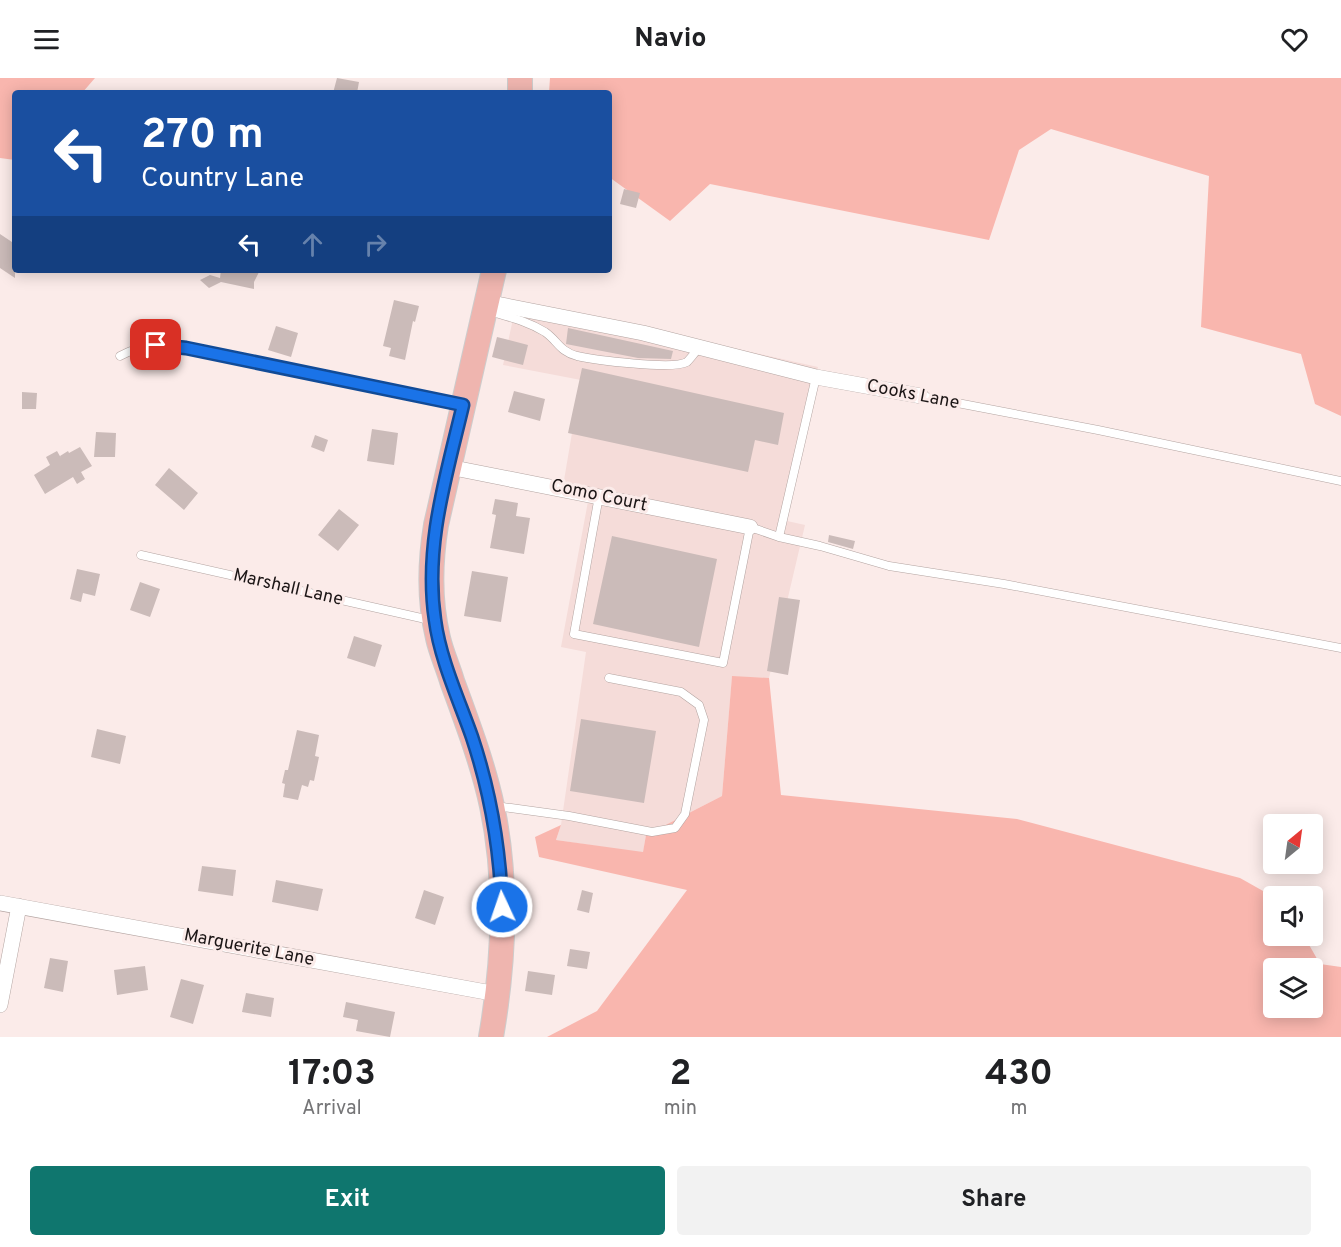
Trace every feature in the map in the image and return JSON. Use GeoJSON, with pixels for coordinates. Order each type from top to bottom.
{"type":"FeatureCollection","features":[{"type":"Feature","properties":{"kind":"main road"},"geometry":{"type":"LineString","coordinates":[[491,1037],[503,929],[501,885],[492,806],[438,639],[431,578],[432,551],[449,467],[493,273]]}},
{"type":"Feature","properties":{"kind":"street","name":"Cooks Lane"},"geometry":{"type":"LineString","coordinates":[[485,306],[700,347],[816,377],[921,396]]}},
{"type":"Feature","properties":{"kind":"street","name":"Como Court"},"geometry":{"type":"LineString","coordinates":[[449,467],[750,527]]}},
{"type":"Feature","properties":{"kind":"street","name":"Marguerite Lane"},"geometry":{"type":"LineString","coordinates":[[0,903],[497,994]]}},
{"type":"Feature","properties":{"kind":"street"},"geometry":{"type":"LineString","coordinates":[[0,1005],[19,906]]}},
{"type":"Feature","properties":{"kind":"lane"},"geometry":{"type":"LineString","coordinates":[[485,306],[523,321],[554,338],[559,348],[577,356],[657,366],[674,365],[686,362],[700,347]]}},
{"type":"Feature","properties":{"kind":"lane"},"geometry":{"type":"LineString","coordinates":[[120,356],[136,348],[156,345],[186,348],[463,405]]}},
{"type":"Feature","properties":{"kind":"lane"},"geometry":{"type":"LineString","coordinates":[[778,537],[816,377]]}},
{"type":"Feature","properties":{"kind":"lane","name":"Cooks Lane"},"geometry":{"type":"LineString","coordinates":[[921,396],[1341,481]]}},
{"type":"Feature","properties":{"kind":"lane"},"geometry":{"type":"LineString","coordinates":[[599,496],[574,634],[723,663],[750,527],[778,537],[820,546],[889,566],[1004,584],[1341,648]]}},
{"type":"Feature","properties":{"kind":"lane","name":"Marshall Lane"},"geometry":{"type":"LineString","coordinates":[[141,555],[435,621]]}},
{"type":"Feature","properties":{"kind":"lane"},"geometry":{"type":"LineString","coordinates":[[492,806],[569,816],[652,832],[675,828],[685,814],[704,720],[699,705],[681,692],[609,678]]}},
{"type":"Feature","properties":{"kind":"shaded area"},"geometry":{"type":"Polygon","coordinates":[[[0,78],[95,78],[85,90],[12,90],[12,160],[0,158],[0,78]]]}},
{"type":"Feature","properties":{"kind":"shaded area"},"geometry":{"type":"Polygon","coordinates":[[[550,78],[1341,78],[1341,416],[1315,404],[1301,354],[1201,327],[1209,176],[1051,129],[1019,150],[989,240],[710,184],[670,221],[612,179],[612,90],[549,90],[550,78]]]}},
{"type":"Feature","properties":{"kind":"shaded area"},"geometry":{"type":"Polygon","coordinates":[[[516,305],[621,323],[818,367],[787,521],[805,525],[769,678],[732,677],[722,796],[646,835],[643,853],[556,840],[561,825],[586,652],[561,647],[589,496],[562,492],[581,380],[503,365],[516,305]]]}},
{"type":"Feature","properties":{"kind":"shaded area"},"geometry":{"type":"Polygon","coordinates":[[[732,676],[769,678],[781,795],[1017,819],[1240,878],[1263,891],[1263,946],[1310,946],[1317,958],[1263,958],[1263,1018],[1323,1018],[1323,964],[1341,967],[1341,1037],[547,1037],[597,1011],[687,890],[539,857],[535,837],[561,825],[556,840],[643,852],[646,835],[722,796],[732,676]]]}},
{"type":"Feature","properties":{"kind":"building"},"geometry":{"type":"Polygon","coordinates":[[[337,78],[359,82],[358,90],[334,90],[337,78]]]}},
{"type":"Feature","properties":{"kind":"building"},"geometry":{"type":"Polygon","coordinates":[[[624,189],[640,193],[636,208],[620,204],[624,189]]]}},
{"type":"Feature","properties":{"kind":"building"},"geometry":{"type":"Polygon","coordinates":[[[0,234],[12,242],[12,273],[15,273],[15,278],[0,268],[0,234]]]}},
{"type":"Feature","properties":{"kind":"building"},"geometry":{"type":"Polygon","coordinates":[[[221,273],[258,273],[254,282],[254,289],[221,282],[209,288],[200,280],[210,275],[220,278],[221,273]]]}},
{"type":"Feature","properties":{"kind":"building"},"geometry":{"type":"Polygon","coordinates":[[[394,300],[419,306],[415,322],[413,321],[405,360],[389,356],[391,348],[383,346],[394,300]]]}},
{"type":"Feature","properties":{"kind":"building"},"geometry":{"type":"Polygon","coordinates":[[[276,326],[298,333],[291,357],[268,350],[276,326]]]}},
{"type":"Feature","properties":{"kind":"building"},"geometry":{"type":"Polygon","coordinates":[[[568,328],[673,351],[671,359],[638,358],[566,344],[568,328]]]}},
{"type":"Feature","properties":{"kind":"building"},"geometry":{"type":"Polygon","coordinates":[[[497,337],[528,345],[523,365],[492,357],[497,337]]]}},
{"type":"Feature","properties":{"kind":"building"},"geometry":{"type":"Polygon","coordinates":[[[582,368],[784,413],[778,445],[755,440],[748,472],[568,433],[582,368]]]}},
{"type":"Feature","properties":{"kind":"building"},"geometry":{"type":"Polygon","coordinates":[[[514,391],[545,399],[540,421],[508,412],[514,391]]]}},
{"type":"Feature","properties":{"kind":"building"},"geometry":{"type":"Polygon","coordinates":[[[22,392],[37,393],[36,409],[22,409],[22,392]]]}},
{"type":"Feature","properties":{"kind":"building"},"geometry":{"type":"Polygon","coordinates":[[[372,429],[398,433],[394,465],[367,461],[372,429]]]}},
{"type":"Feature","properties":{"kind":"building"},"geometry":{"type":"Polygon","coordinates":[[[96,432],[116,433],[115,457],[94,457],[96,432]]]}},
{"type":"Feature","properties":{"kind":"building"},"geometry":{"type":"Polygon","coordinates":[[[315,435],[328,440],[324,452],[311,447],[315,435]]]}},
{"type":"Feature","properties":{"kind":"building"},"geometry":{"type":"Polygon","coordinates":[[[80,447],[92,466],[81,472],[85,479],[77,484],[73,477],[45,494],[34,475],[50,465],[46,457],[57,451],[61,458],[60,456],[68,451],[69,453],[80,447]]]}},
{"type":"Feature","properties":{"kind":"building"},"geometry":{"type":"Polygon","coordinates":[[[169,468],[198,493],[184,510],[155,485],[169,468]]]}},
{"type":"Feature","properties":{"kind":"building"},"geometry":{"type":"Polygon","coordinates":[[[495,499],[518,503],[516,516],[530,518],[524,554],[490,548],[496,515],[492,514],[495,499]]]}},
{"type":"Feature","properties":{"kind":"building"},"geometry":{"type":"Polygon","coordinates":[[[339,509],[359,525],[338,551],[318,535],[339,509]]]}},
{"type":"Feature","properties":{"kind":"building"},"geometry":{"type":"Polygon","coordinates":[[[829,535],[855,541],[853,549],[828,542],[829,535]]]}},
{"type":"Feature","properties":{"kind":"building"},"geometry":{"type":"Polygon","coordinates":[[[612,536],[717,559],[699,647],[593,624],[612,536]]]}},
{"type":"Feature","properties":{"kind":"building"},"geometry":{"type":"Polygon","coordinates":[[[77,569],[100,574],[95,596],[83,593],[81,602],[70,599],[77,569]]]}},
{"type":"Feature","properties":{"kind":"building"},"geometry":{"type":"Polygon","coordinates":[[[472,571],[508,577],[501,622],[464,616],[472,571]]]}},
{"type":"Feature","properties":{"kind":"building"},"geometry":{"type":"Polygon","coordinates":[[[140,582],[160,589],[150,617],[130,610],[140,582]]]}},
{"type":"Feature","properties":{"kind":"building"},"geometry":{"type":"Polygon","coordinates":[[[779,597],[800,600],[788,675],[767,671],[779,597]]]}},
{"type":"Feature","properties":{"kind":"building"},"geometry":{"type":"Polygon","coordinates":[[[354,636],[382,645],[375,667],[347,658],[354,636]]]}},
{"type":"Feature","properties":{"kind":"building"},"geometry":{"type":"Polygon","coordinates":[[[581,719],[656,731],[644,803],[570,791],[581,719]]]}},
{"type":"Feature","properties":{"kind":"building"},"geometry":{"type":"Polygon","coordinates":[[[97,729],[126,736],[120,764],[91,757],[97,729]]]}},
{"type":"Feature","properties":{"kind":"building"},"geometry":{"type":"Polygon","coordinates":[[[297,730],[319,735],[315,756],[319,757],[314,781],[310,780],[308,787],[302,785],[298,800],[283,797],[285,784],[282,783],[285,770],[288,770],[297,730]]]}},
{"type":"Feature","properties":{"kind":"building"},"geometry":{"type":"Polygon","coordinates":[[[202,866],[236,870],[233,896],[198,891],[202,866]]]}},
{"type":"Feature","properties":{"kind":"building"},"geometry":{"type":"Polygon","coordinates":[[[276,880],[323,889],[318,911],[272,902],[276,880]]]}},
{"type":"Feature","properties":{"kind":"building"},"geometry":{"type":"Polygon","coordinates":[[[424,890],[444,897],[435,925],[415,918],[424,890]]]}},
{"type":"Feature","properties":{"kind":"building"},"geometry":{"type":"Polygon","coordinates":[[[582,890],[593,893],[589,913],[577,910],[582,890]]]}},
{"type":"Feature","properties":{"kind":"building"},"geometry":{"type":"Polygon","coordinates":[[[570,949],[590,952],[587,969],[567,966],[570,949]]]}},
{"type":"Feature","properties":{"kind":"building"},"geometry":{"type":"Polygon","coordinates":[[[50,958],[68,961],[63,992],[44,988],[50,958]]]}},
{"type":"Feature","properties":{"kind":"building"},"geometry":{"type":"Polygon","coordinates":[[[145,966],[148,990],[117,995],[114,970],[145,966]]]}},
{"type":"Feature","properties":{"kind":"building"},"geometry":{"type":"Polygon","coordinates":[[[528,971],[555,975],[552,995],[525,991],[528,971]]]}},
{"type":"Feature","properties":{"kind":"building"},"geometry":{"type":"Polygon","coordinates":[[[181,979],[204,985],[193,1024],[170,1017],[181,979]]]}},
{"type":"Feature","properties":{"kind":"building"},"geometry":{"type":"Polygon","coordinates":[[[246,993],[274,998],[271,1017],[242,1012],[246,993]]]}},
{"type":"Feature","properties":{"kind":"building"},"geometry":{"type":"Polygon","coordinates":[[[346,1002],[395,1012],[390,1037],[356,1031],[358,1020],[343,1017],[346,1002]]]}},
{"type":"Feature","properties":{"kind":"route"},"geometry":{"type":"LineString","coordinates":[[156,345],[186,348],[463,405],[436,525],[431,578],[438,639],[492,806],[502,907]]}}]}
